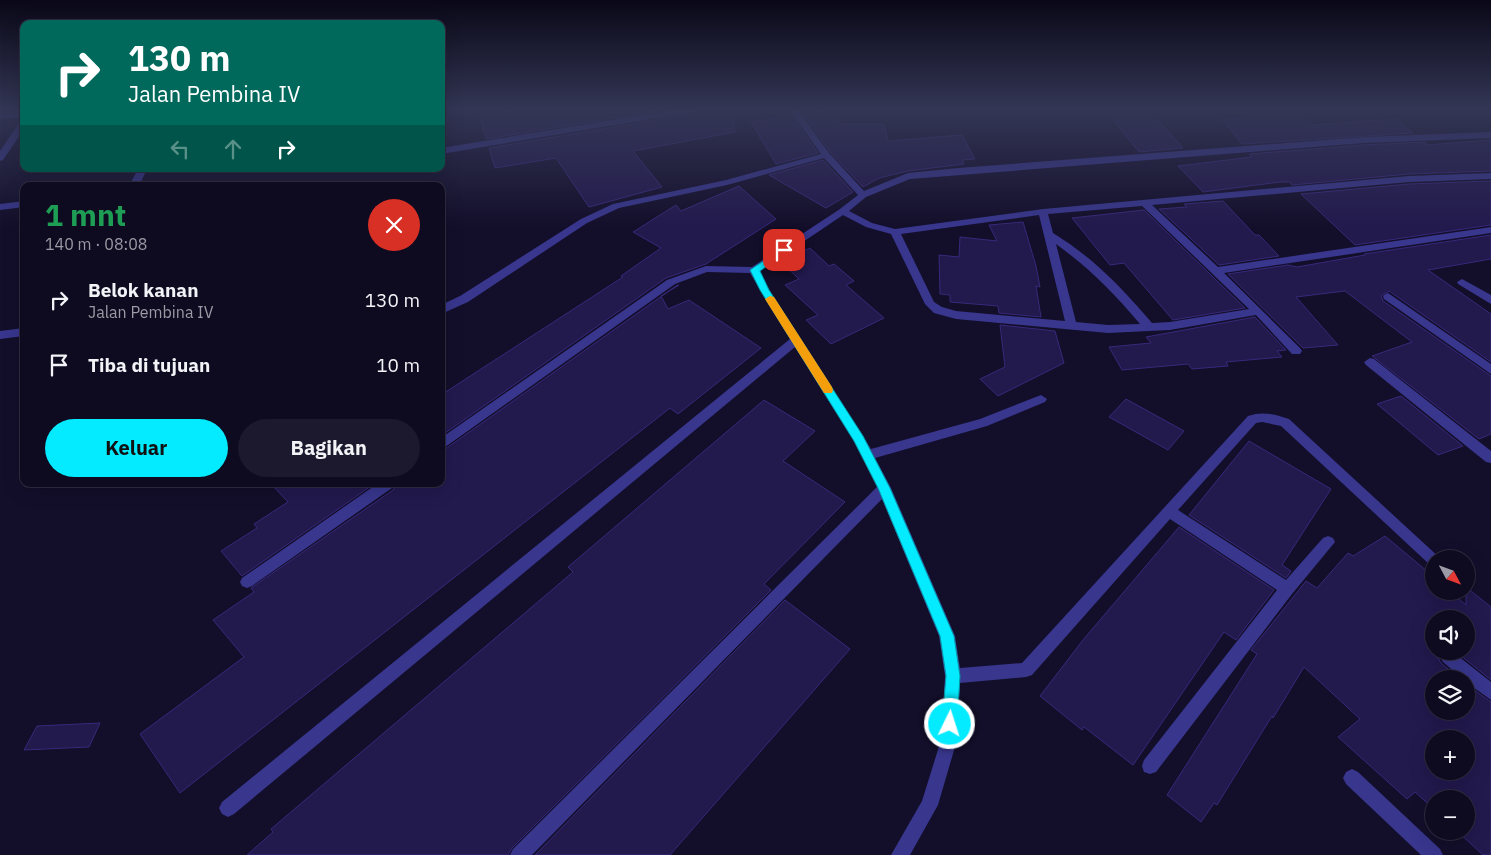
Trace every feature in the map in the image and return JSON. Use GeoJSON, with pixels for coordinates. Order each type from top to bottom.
{"type":"FeatureCollection","features":[{"type":"Feature","properties":{"kind":"street"},"geometry":{"type":"LineString","coordinates":[[822,149],[863,195]]}},
{"type":"Feature","properties":{"kind":"street"},"geometry":{"type":"LineString","coordinates":[[445,442],[671,282],[706,269],[754,270],[843,211],[863,195],[908,176],[1248,149]]}},
{"type":"Feature","properties":{"kind":"street"},"geometry":{"type":"LineString","coordinates":[[445,308],[464,299],[584,221],[616,206],[728,182],[826,155]]}},
{"type":"Feature","properties":{"kind":"street"},"geometry":{"type":"LineString","coordinates":[[843,211],[869,225],[896,232],[1043,212],[1409,180],[1491,176]]}},
{"type":"Feature","properties":{"kind":"street"},"geometry":{"type":"LineString","coordinates":[[1144,203],[1258,311],[1296,351]]}},
{"type":"Feature","properties":{"kind":"street"},"geometry":{"type":"LineString","coordinates":[[0,207],[20,204]]}},
{"type":"Feature","properties":{"kind":"street"},"geometry":{"type":"LineString","coordinates":[[1043,212],[1071,325]]}},
{"type":"Feature","properties":{"kind":"street"},"geometry":{"type":"LineString","coordinates":[[1215,270],[1491,230]]}},
{"type":"Feature","properties":{"kind":"street"},"geometry":{"type":"LineString","coordinates":[[896,232],[924,295],[930,304],[938,310],[956,315],[1108,329],[1170,326],[1258,311]]}},
{"type":"Feature","properties":{"kind":"street"},"geometry":{"type":"LineString","coordinates":[[1050,235],[1084,259],[1112,284],[1149,327]]}},
{"type":"Feature","properties":{"kind":"street"},"geometry":{"type":"LineString","coordinates":[[754,270],[764,290],[859,439],[884,488],[947,636],[953,676],[948,740],[929,804],[900,855]]}},
{"type":"Feature","properties":{"kind":"street"},"geometry":{"type":"LineString","coordinates":[[1462,282],[1491,300]]}},
{"type":"Feature","properties":{"kind":"street"},"geometry":{"type":"LineString","coordinates":[[1388,296],[1491,370]]}},
{"type":"Feature","properties":{"kind":"street"},"geometry":{"type":"LineString","coordinates":[[0,334],[20,332]]}},
{"type":"Feature","properties":{"kind":"street"},"geometry":{"type":"LineString","coordinates":[[228,808],[796,340]]}},
{"type":"Feature","properties":{"kind":"street"},"geometry":{"type":"LineString","coordinates":[[1370,362],[1491,458]]}},
{"type":"Feature","properties":{"kind":"street"},"geometry":{"type":"LineString","coordinates":[[867,455],[983,423],[1041,399]]}},
{"type":"Feature","properties":{"kind":"street"},"geometry":{"type":"LineString","coordinates":[[953,676],[1026,670],[1170,512],[1252,418],[1262,417],[1285,422],[1425,552]]}},
{"type":"Feature","properties":{"kind":"street"},"geometry":{"type":"LineString","coordinates":[[247,582],[383,487]]}},
{"type":"Feature","properties":{"kind":"street"},"geometry":{"type":"LineString","coordinates":[[519,855],[884,488]]}},
{"type":"Feature","properties":{"kind":"street"},"geometry":{"type":"LineString","coordinates":[[1170,512],[1287,589]]}},
{"type":"Feature","properties":{"kind":"street"},"geometry":{"type":"LineString","coordinates":[[1150,766],[1287,589],[1328,542]]}},
{"type":"Feature","properties":{"kind":"street"},"geometry":{"type":"LineString","coordinates":[[1452,660],[1491,692]]}},
{"type":"Feature","properties":{"kind":"street"},"geometry":{"type":"LineString","coordinates":[[1352,778],[1434,855]]}},
{"type":"Feature","properties":{"kind":"building"},"geometry":{"type":"Polygon","coordinates":[[[489,149],[644,149],[633,151],[662,187],[589,207],[556,158],[495,168],[489,149]]]}},
{"type":"Feature","properties":{"kind":"building"},"geometry":{"type":"Polygon","coordinates":[[[767,149],[815,149],[818,153],[776,164],[767,149]]]}},
{"type":"Feature","properties":{"kind":"building"},"geometry":{"type":"Polygon","coordinates":[[[828,149],[970,149],[975,159],[962,160],[964,164],[908,171],[879,178],[863,187],[828,149]]]}},
{"type":"Feature","properties":{"kind":"building"},"geometry":{"type":"Polygon","coordinates":[[[1136,149],[1173,149],[1139,152],[1136,149]]]}},
{"type":"Feature","properties":{"kind":"building"},"geometry":{"type":"Polygon","coordinates":[[[1314,149],[1491,149],[1491,171],[1409,174],[1292,185],[1290,182],[1280,182],[1203,192],[1178,166],[1252,157],[1249,154],[1314,149]]]}},
{"type":"Feature","properties":{"kind":"building"},"geometry":{"type":"Polygon","coordinates":[[[823,160],[853,192],[826,208],[769,175],[823,160]]]}},
{"type":"Feature","properties":{"kind":"building"},"geometry":{"type":"Polygon","coordinates":[[[1491,181],[1491,225],[1355,245],[1301,194],[1409,184],[1491,181]]]}},
{"type":"Feature","properties":{"kind":"building"},"geometry":{"type":"Polygon","coordinates":[[[739,186],[776,219],[706,264],[666,278],[445,433],[445,392],[623,277],[621,276],[661,248],[633,232],[676,205],[681,211],[739,186]]]}},
{"type":"Feature","properties":{"kind":"building"},"geometry":{"type":"Polygon","coordinates":[[[1223,201],[1255,235],[1259,235],[1279,256],[1219,265],[1159,209],[1187,207],[1184,204],[1223,201]]]}},
{"type":"Feature","properties":{"kind":"building"},"geometry":{"type":"Polygon","coordinates":[[[1144,210],[1245,308],[1173,320],[1124,263],[1110,265],[1072,218],[1144,210]]]}},
{"type":"Feature","properties":{"kind":"building"},"geometry":{"type":"Polygon","coordinates":[[[1023,222],[1040,287],[1036,286],[1041,317],[999,313],[998,306],[950,302],[950,295],[940,294],[939,255],[959,257],[960,237],[997,241],[989,225],[1023,222]]]}},
{"type":"Feature","properties":{"kind":"building"},"geometry":{"type":"Polygon","coordinates":[[[1491,235],[1491,259],[1428,270],[1491,314],[1491,362],[1389,291],[1381,296],[1383,301],[1491,376],[1491,434],[1479,439],[1372,356],[1412,342],[1345,291],[1296,297],[1338,345],[1303,348],[1228,274],[1288,265],[1297,267],[1364,254],[1491,235]]]}},
{"type":"Feature","properties":{"kind":"building"},"geometry":{"type":"Polygon","coordinates":[[[810,248],[829,266],[834,264],[854,281],[846,285],[884,318],[831,344],[806,320],[818,315],[785,285],[799,279],[780,261],[810,248]]]}},
{"type":"Feature","properties":{"kind":"building"},"geometry":{"type":"Polygon","coordinates":[[[661,296],[668,309],[689,300],[761,348],[678,414],[670,408],[180,793],[140,734],[244,657],[213,620],[254,592],[251,588],[393,490],[394,487],[445,487],[445,449],[661,296]]]}},
{"type":"Feature","properties":{"kind":"building"},"geometry":{"type":"Polygon","coordinates":[[[1255,317],[1286,350],[1277,351],[1282,357],[1226,362],[1228,366],[1192,369],[1188,364],[1122,370],[1109,347],[1151,343],[1146,337],[1255,317]]]}},
{"type":"Feature","properties":{"kind":"building"},"geometry":{"type":"Polygon","coordinates":[[[1000,325],[1055,331],[1064,363],[998,396],[980,379],[1005,367],[1000,325]]]}},
{"type":"Feature","properties":{"kind":"building"},"geometry":{"type":"Polygon","coordinates":[[[1401,396],[1463,446],[1438,455],[1377,404],[1401,396]]]}},
{"type":"Feature","properties":{"kind":"building"},"geometry":{"type":"Polygon","coordinates":[[[1126,399],[1184,431],[1168,450],[1109,417],[1126,399]]]}},
{"type":"Feature","properties":{"kind":"building"},"geometry":{"type":"Polygon","coordinates":[[[764,400],[815,431],[783,461],[845,502],[764,584],[771,590],[512,848],[508,855],[247,855],[273,832],[271,829],[573,572],[568,567],[764,400]]]}},
{"type":"Feature","properties":{"kind":"building"},"geometry":{"type":"Polygon","coordinates":[[[1249,441],[1331,489],[1282,565],[1291,571],[1286,578],[1189,515],[1249,441]]]}},
{"type":"Feature","properties":{"kind":"building"},"geometry":{"type":"Polygon","coordinates":[[[274,487],[370,487],[242,576],[221,551],[257,528],[254,524],[288,502],[274,487]]]}},
{"type":"Feature","properties":{"kind":"building"},"geometry":{"type":"Polygon","coordinates":[[[1179,527],[1274,590],[1236,640],[1224,632],[1133,765],[1084,727],[1082,730],[1040,696],[1083,640],[1179,527]]]}},
{"type":"Feature","properties":{"kind":"building"},"geometry":{"type":"Polygon","coordinates":[[[1385,536],[1425,569],[1425,600],[1460,600],[1466,605],[1466,600],[1475,600],[1475,594],[1491,607],[1491,680],[1466,660],[1475,660],[1475,610],[1425,610],[1425,660],[1439,660],[1449,670],[1425,670],[1425,720],[1475,720],[1475,690],[1491,702],[1491,855],[1483,855],[1467,840],[1475,840],[1475,790],[1425,790],[1425,801],[1415,792],[1407,799],[1338,737],[1360,719],[1304,667],[1217,805],[1214,803],[1201,822],[1167,795],[1257,654],[1251,650],[1306,581],[1317,588],[1348,553],[1353,556],[1385,536]]]}},
{"type":"Feature","properties":{"kind":"building"},"geometry":{"type":"Polygon","coordinates":[[[785,600],[850,649],[670,855],[535,855],[785,600]]]}},
{"type":"Feature","properties":{"kind":"building"},"geometry":{"type":"Polygon","coordinates":[[[100,723],[89,747],[24,750],[37,726],[100,723]]]}},
{"type":"Feature","properties":{"kind":"slow traffic"},"geometry":{"type":"LineString","coordinates":[[770,299],[828,390]]}},
{"type":"Feature","properties":{"kind":"route"},"geometry":{"type":"LineString","coordinates":[[784,250],[754,270],[764,290],[859,439],[884,488],[947,636],[953,676],[950,724]]}}]}
